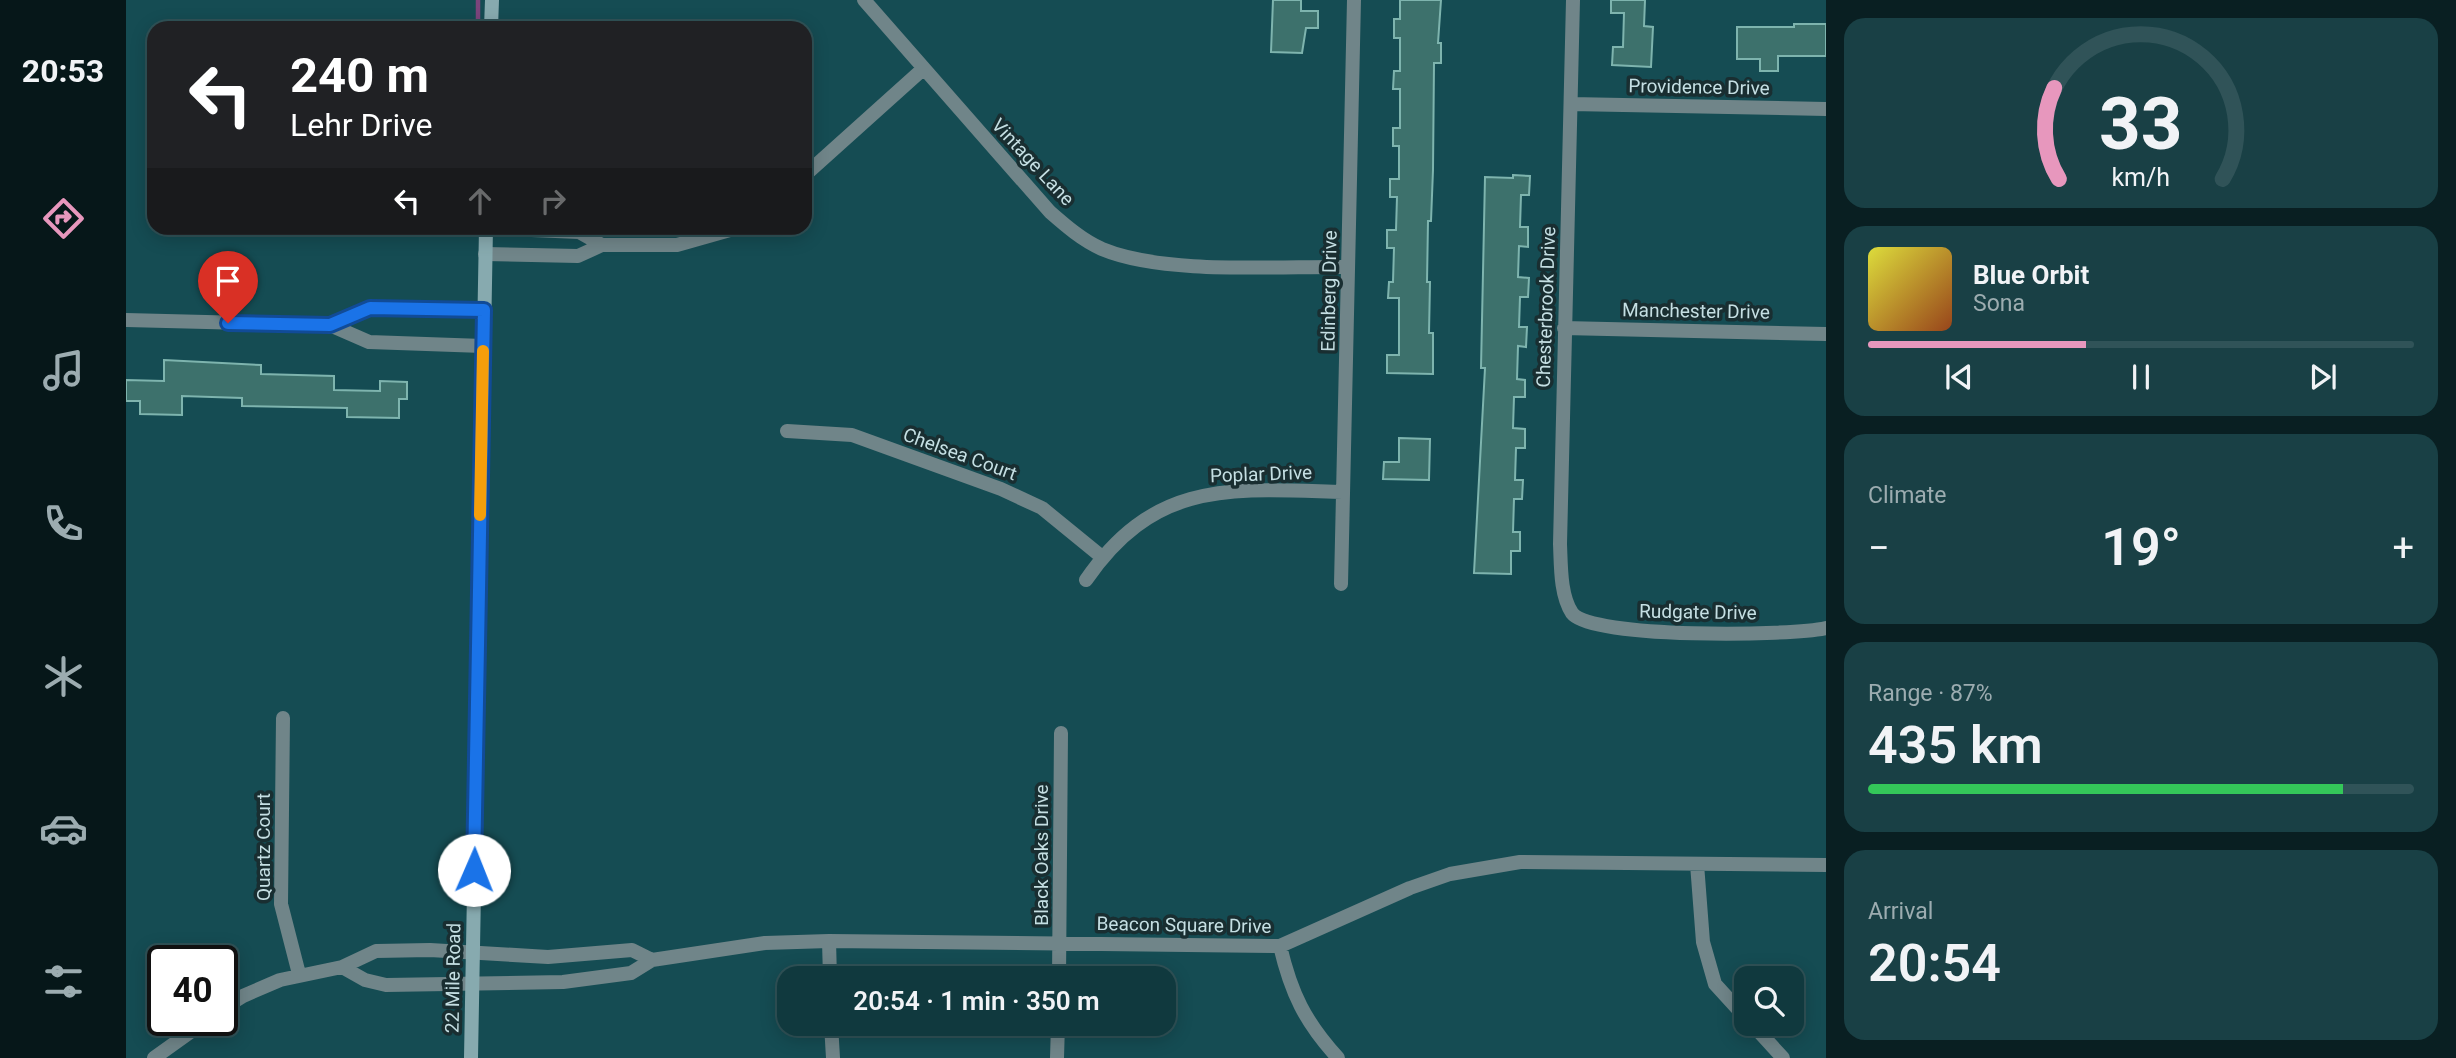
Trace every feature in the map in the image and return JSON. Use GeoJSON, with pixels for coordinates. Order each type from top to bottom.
{"type":"FeatureCollection","features":[{"type":"Feature","properties":{"kind":"street"},"geometry":{"type":"LineString","coordinates":[[491,21],[492,0]]}},
{"type":"Feature","properties":{"kind":"street","name":"Vintage Lane"},"geometry":{"type":"LineString","coordinates":[[864,0],[1050,212],[1083,239],[1102,249],[1159,263],[1348,267]]}},
{"type":"Feature","properties":{"kind":"street","name":"Edinberg Drive"},"geometry":{"type":"LineString","coordinates":[[1341,584],[1354,0]]}},
{"type":"Feature","properties":{"kind":"street","name":"Chesterbrook Drive"},"geometry":{"type":"LineString","coordinates":[[1573,0],[1560,544],[1563,580],[1573,614]]}},
{"type":"Feature","properties":{"kind":"street"},"geometry":{"type":"LineString","coordinates":[[812,169],[923,69]]}},
{"type":"Feature","properties":{"kind":"street","name":"Providence Drive"},"geometry":{"type":"LineString","coordinates":[[1571,104],[1826,109]]}},
{"type":"Feature","properties":{"kind":"street","name":"22 Mile Road"},"geometry":{"type":"LineString","coordinates":[[471,1058],[486,235]]}},
{"type":"Feature","properties":{"kind":"street"},"geometry":{"type":"LineString","coordinates":[[584,235],[602,245]]}},
{"type":"Feature","properties":{"kind":"street"},"geometry":{"type":"LineString","coordinates":[[485,254],[578,256],[602,245],[677,245],[712,235]]}},
{"type":"Feature","properties":{"kind":"street"},"geometry":{"type":"LineString","coordinates":[[330,325],[370,308],[484,310]]}},
{"type":"Feature","properties":{"kind":"street"},"geometry":{"type":"LineString","coordinates":[[126,320],[330,325],[369,342],[483,345]]}},
{"type":"Feature","properties":{"kind":"street","name":"Manchester Drive"},"geometry":{"type":"LineString","coordinates":[[1564,327],[1826,334]]}},
{"type":"Feature","properties":{"kind":"street","name":"Chelsea Court"},"geometry":{"type":"LineString","coordinates":[[787,431],[852,435],[1001,489],[1049,513],[1102,557]]}},
{"type":"Feature","properties":{"kind":"street","name":"Poplar Drive"},"geometry":{"type":"LineString","coordinates":[[1086,580],[1102,557],[1147,517],[1183,500],[1225,491],[1343,492]]}},
{"type":"Feature","properties":{"kind":"street","name":"Rudgate Drive"},"geometry":{"type":"LineString","coordinates":[[1573,614],[1594,625],[1639,631],[1778,633],[1826,628]]}},
{"type":"Feature","properties":{"kind":"street","name":"Quartz Court"},"geometry":{"type":"LineString","coordinates":[[283,718],[281,904],[299,974]]}},
{"type":"Feature","properties":{"kind":"street","name":"Black Oaks Drive"},"geometry":{"type":"LineString","coordinates":[[1059,966],[1061,733]]}},
{"type":"Feature","properties":{"kind":"street","name":"Beacon Square Drive"},"geometry":{"type":"LineString","coordinates":[[342,967],[365,979],[386,985],[471,984],[584,980],[631,972],[652,960],[765,943],[1059,942],[1280,946],[1410,888],[1450,874],[1520,862],[1826,865]]}},
{"type":"Feature","properties":{"kind":"street"},"geometry":{"type":"LineString","coordinates":[[1697,864],[1703,942],[1716,984],[1734,1004]]}},
{"type":"Feature","properties":{"kind":"street"},"geometry":{"type":"LineString","coordinates":[[829,941],[830,966]]}},
{"type":"Feature","properties":{"kind":"street"},"geometry":{"type":"LineString","coordinates":[[1280,946],[1289,986],[1306,1019],[1338,1058]]}},
{"type":"Feature","properties":{"kind":"street","name":"Beacon Square Drive"},"geometry":{"type":"LineString","coordinates":[[238,999],[299,974],[342,967],[376,951],[563,957],[632,950],[652,960]]}},
{"type":"Feature","properties":{"kind":"street"},"geometry":{"type":"LineString","coordinates":[[154,1058],[184,1036]]}},
{"type":"Feature","properties":{"kind":"street"},"geometry":{"type":"LineString","coordinates":[[832,1036],[833,1058]]}},
{"type":"Feature","properties":{"kind":"street"},"geometry":{"type":"LineString","coordinates":[[1058,1036],[1058,1058]]}},
{"type":"Feature","properties":{"kind":"street"},"geometry":{"type":"LineString","coordinates":[[1763,1036],[1783,1058]]}},
{"type":"Feature","properties":{"kind":"building"},"geometry":{"type":"Polygon","coordinates":[[[1273,0],[1301,0],[1301,11],[1318,11],[1318,28],[1306,28],[1302,53],[1271,52],[1273,0]]]}},
{"type":"Feature","properties":{"kind":"building"},"geometry":{"type":"Polygon","coordinates":[[[1400,0],[1441,0],[1438,43],[1441,43],[1441,63],[1434,63],[1433,170],[1431,221],[1428,221],[1427,282],[1430,282],[1429,333],[1433,333],[1433,374],[1387,373],[1387,355],[1399,355],[1399,298],[1388,298],[1389,282],[1393,282],[1394,248],[1387,248],[1387,230],[1396,230],[1397,197],[1390,197],[1390,179],[1399,179],[1399,146],[1393,146],[1393,128],[1400,128],[1400,89],[1393,89],[1394,71],[1400,71],[1400,38],[1394,38],[1394,19],[1400,19],[1400,0]]]}},
{"type":"Feature","properties":{"kind":"building"},"geometry":{"type":"Polygon","coordinates":[[[1611,0],[1645,0],[1644,26],[1653,27],[1651,67],[1612,65],[1613,47],[1623,47],[1624,13],[1611,13],[1611,0]]]}},
{"type":"Feature","properties":{"kind":"building"},"geometry":{"type":"Polygon","coordinates":[[[1794,24],[1826,24],[1826,56],[1778,56],[1778,71],[1760,71],[1760,59],[1737,59],[1737,27],[1794,27],[1794,24]]]}},
{"type":"Feature","properties":{"kind":"building"},"geometry":{"type":"Polygon","coordinates":[[[1513,175],[1530,176],[1529,195],[1521,195],[1520,227],[1528,227],[1528,247],[1519,246],[1518,277],[1529,278],[1528,297],[1520,297],[1519,327],[1527,327],[1526,347],[1518,346],[1517,379],[1525,380],[1525,397],[1514,397],[1513,428],[1525,429],[1525,448],[1516,448],[1515,480],[1523,480],[1522,499],[1514,499],[1513,532],[1520,532],[1520,551],[1511,551],[1511,574],[1474,573],[1485,368],[1481,368],[1485,177],[1513,178],[1513,175]]]}},
{"type":"Feature","properties":{"kind":"building"},"geometry":{"type":"Polygon","coordinates":[[[164,360],[261,365],[261,374],[334,376],[334,390],[380,391],[380,381],[407,382],[407,399],[399,399],[399,418],[347,417],[347,408],[242,406],[242,398],[182,396],[182,415],[140,414],[140,401],[126,401],[126,380],[164,381],[164,360]]]}},
{"type":"Feature","properties":{"kind":"building"},"geometry":{"type":"Polygon","coordinates":[[[1399,438],[1430,439],[1429,480],[1383,479],[1384,462],[1399,462],[1399,438]]]}},
{"type":"Feature","properties":{"kind":"waterway"},"geometry":{"type":"LineString","coordinates":[[478,0],[478,21]]}},
{"type":"Feature","properties":{"kind":"slow traffic"},"geometry":{"type":"LineString","coordinates":[[480,515],[483,351]]}},
{"type":"Feature","properties":{"kind":"route"},"geometry":{"type":"LineString","coordinates":[[228,323],[330,325],[370,308],[484,310],[474,870]]}}]}
